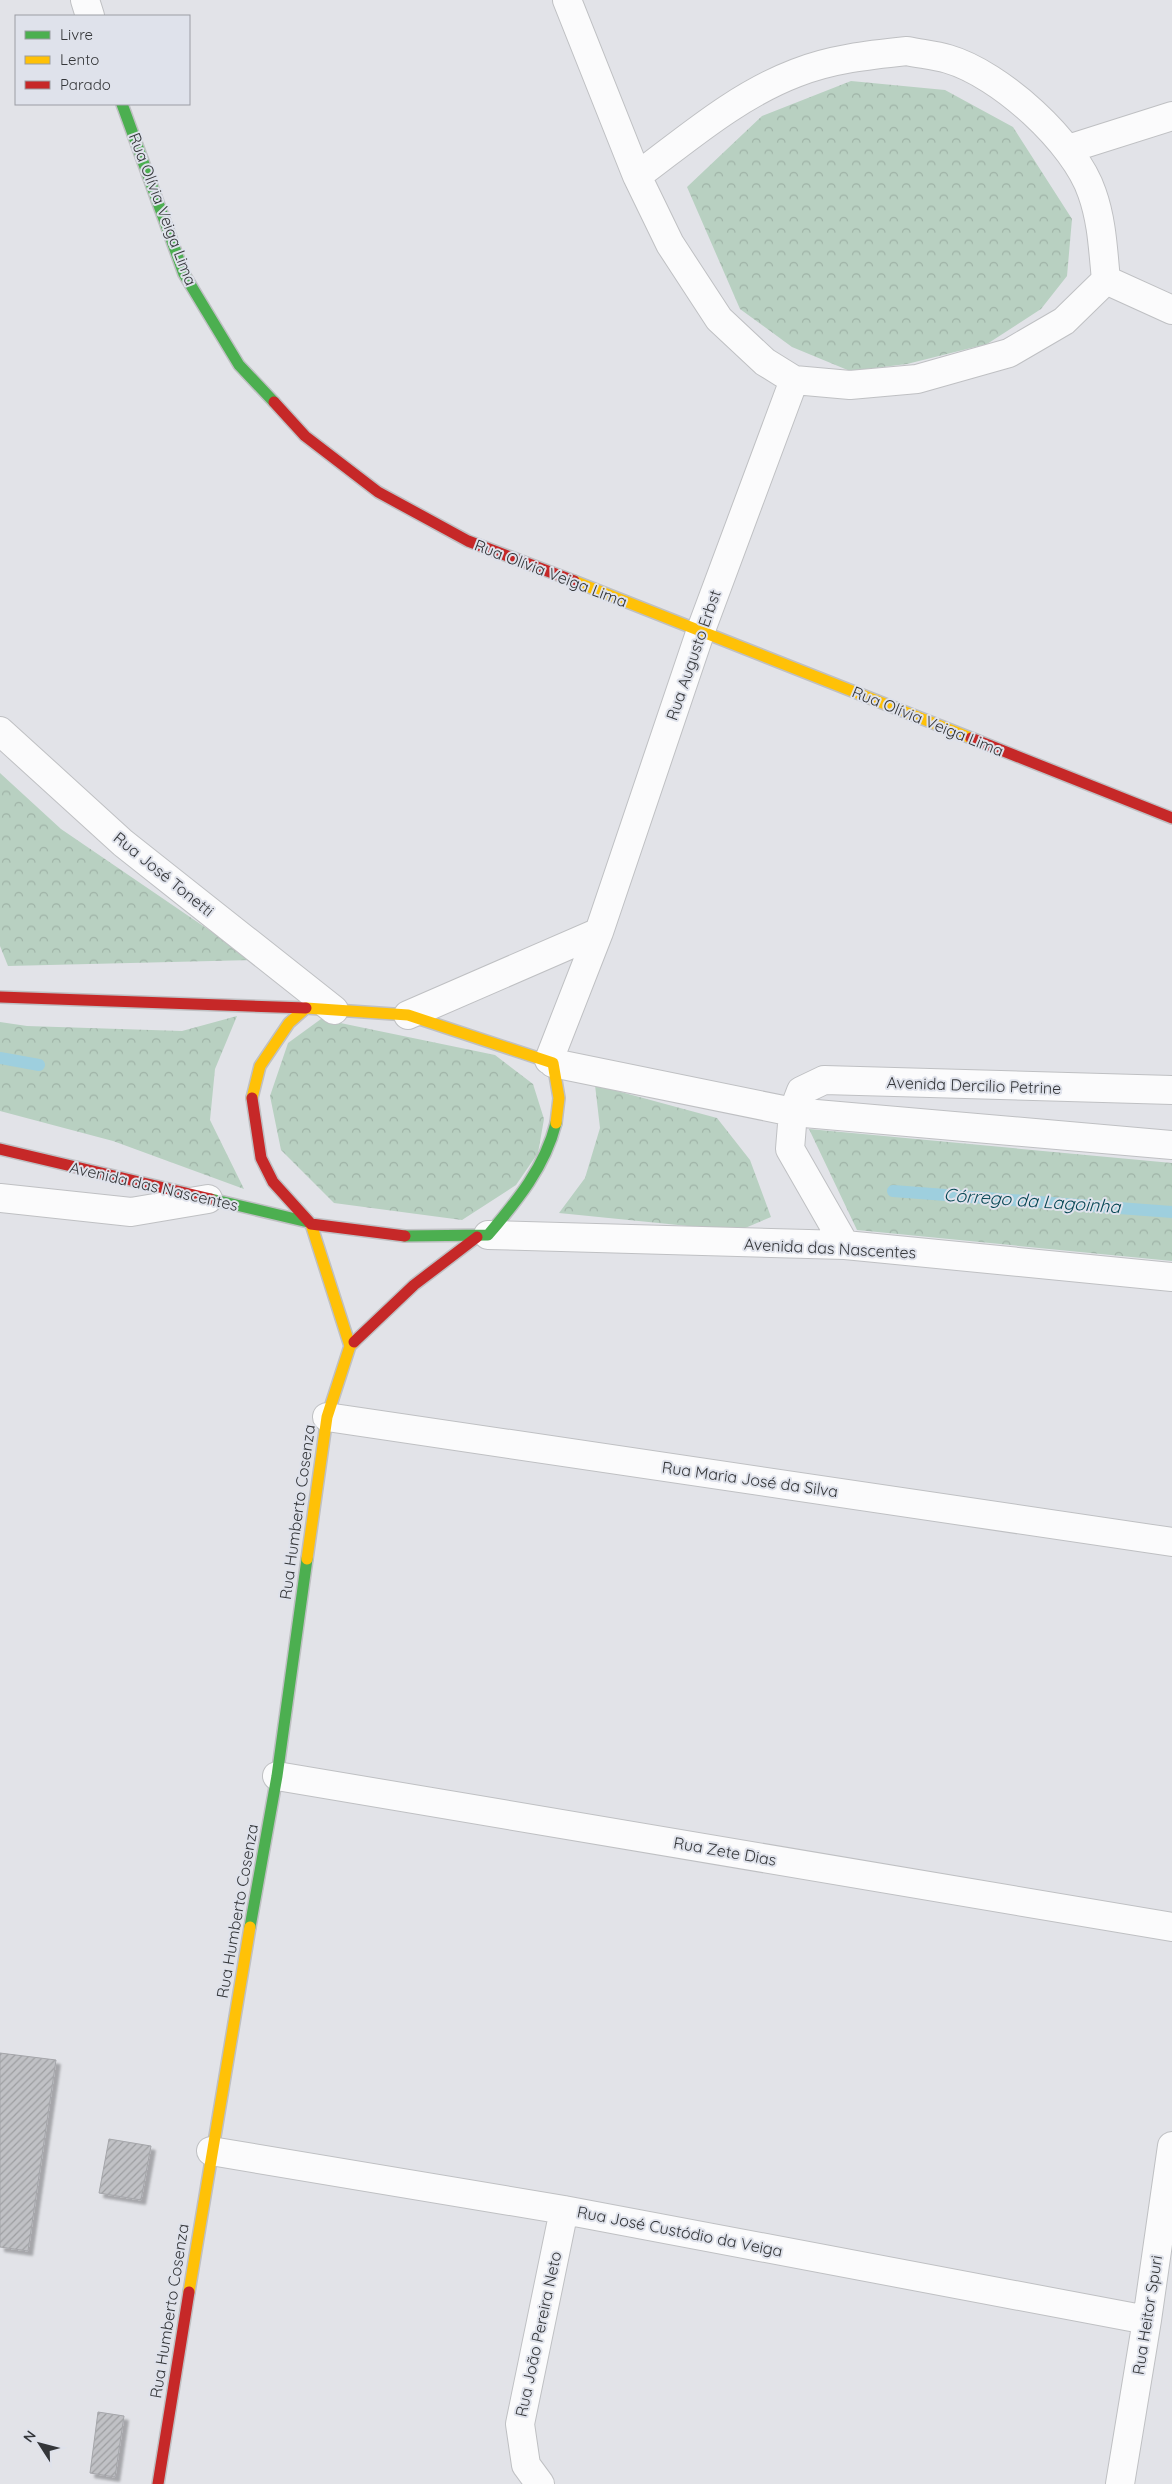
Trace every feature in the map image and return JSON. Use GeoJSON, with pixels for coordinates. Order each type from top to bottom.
{"type":"FeatureCollection","features":[{"type":"Feature","properties":{"kind":"street"},"geometry":{"type":"LineString","coordinates":[[84,0],[90,15]]}},
{"type":"Feature","properties":{"kind":"street"},"geometry":{"type":"LineString","coordinates":[[567,0],[637,176],[670,244],[719,319],[765,362],[794,380],[850,385],[917,379],[1009,353],[1064,320],[1106,280]]}},
{"type":"Feature","properties":{"kind":"street"},"geometry":{"type":"LineString","coordinates":[[637,176],[728,108],[796,73],[856,56],[907,51],[950,59],[990,78],[1022,103],[1068,150],[1092,191],[1101,226],[1106,280]]}},
{"type":"Feature","properties":{"kind":"street","name":"Rua Olívia Veiga Lima"},"geometry":{"type":"LineString","coordinates":[[122,105],[184,274],[239,365],[305,436],[378,492],[468,541],[701,630],[1172,818]]}},
{"type":"Feature","properties":{"kind":"street"},"geometry":{"type":"LineString","coordinates":[[1068,150],[1172,116]]}},
{"type":"Feature","properties":{"kind":"street"},"geometry":{"type":"LineString","coordinates":[[1106,280],[1172,310]]}},
{"type":"Feature","properties":{"kind":"street","name":"Rua Augusto Erbst"},"geometry":{"type":"LineString","coordinates":[[551,1062],[599,932],[701,630],[794,380]]}},
{"type":"Feature","properties":{"kind":"street","name":"Rua José Tonetti"},"geometry":{"type":"LineString","coordinates":[[0,730],[123,842],[334,1010]]}},
{"type":"Feature","properties":{"kind":"street"},"geometry":{"type":"LineString","coordinates":[[408,1015],[599,932]]}},
{"type":"Feature","properties":{"kind":"street"},"geometry":{"type":"LineString","coordinates":[[0,997],[306,1008],[408,1015],[551,1062],[793,1112],[1172,1145]]}},
{"type":"Feature","properties":{"kind":"street"},"geometry":{"type":"LineString","coordinates":[[306,1008],[289,1023],[260,1066],[251,1100],[256,1137],[265,1166],[273,1182],[310,1223],[350,1346]]}},
{"type":"Feature","properties":{"kind":"street","name":"Rua Humberto Cosenza"},"geometry":{"type":"LineString","coordinates":[[158,2484],[210,2151],[277,1776],[327,1417],[350,1346],[414,1285],[482,1236],[521,1195],[542,1162],[556,1124],[559,1098],[551,1062]]}},
{"type":"Feature","properties":{"kind":"street","name":"Avenida Dercilio Petrine"},"geometry":{"type":"LineString","coordinates":[[793,1112],[801,1091],[824,1080],[1172,1090]]}},
{"type":"Feature","properties":{"kind":"street"},"geometry":{"type":"LineString","coordinates":[[793,1112],[790,1149],[845,1246]]}},
{"type":"Feature","properties":{"kind":"street","name":"Avenida das Nascentes"},"geometry":{"type":"LineString","coordinates":[[0,1150],[310,1223],[409,1236],[482,1236],[845,1246],[1172,1277]]}},
{"type":"Feature","properties":{"kind":"street"},"geometry":{"type":"LineString","coordinates":[[0,1198],[131,1212],[208,1198]]}},
{"type":"Feature","properties":{"kind":"street","name":"Rua Maria José da Silva"},"geometry":{"type":"LineString","coordinates":[[327,1417],[1172,1542]]}},
{"type":"Feature","properties":{"kind":"street","name":"Rua Zete Dias"},"geometry":{"type":"LineString","coordinates":[[277,1776],[1172,1927]]}},
{"type":"Feature","properties":{"kind":"street","name":"Rua Heitor Spuri"},"geometry":{"type":"LineString","coordinates":[[1120,2484],[1147,2320],[1172,2146]]}},
{"type":"Feature","properties":{"kind":"street","name":"Rua José Custódio da Veiga"},"geometry":{"type":"LineString","coordinates":[[210,2151],[564,2210],[1147,2320]]}},
{"type":"Feature","properties":{"kind":"street","name":"Rua João Pereira Neto"},"geometry":{"type":"LineString","coordinates":[[540,2484],[526,2465],[520,2424],[564,2210]]}},
{"type":"Feature","properties":{"kind":"green space"},"geometry":{"type":"Polygon","coordinates":[[[851,81],[945,90],[1013,127],[1072,219],[1067,276],[1041,309],[987,344],[907,364],[850,371],[792,347],[740,309],[687,187],[762,116],[851,81]]]}},
{"type":"Feature","properties":{"kind":"green space"},"geometry":{"type":"Polygon","coordinates":[[[0,773],[61,829],[253,960],[8,966],[0,946],[0,773]]]}},
{"type":"Feature","properties":{"kind":"green space"},"geometry":{"type":"Polygon","coordinates":[[[237,1016],[215,1069],[210,1120],[244,1189],[113,1141],[0,1111],[0,1022],[27,1026],[182,1031],[237,1016]]]}},
{"type":"Feature","properties":{"kind":"green space"},"geometry":{"type":"Polygon","coordinates":[[[321,1019],[495,1055],[533,1084],[544,1119],[538,1153],[516,1185],[462,1220],[334,1203],[281,1150],[270,1096],[288,1043],[321,1019]]]}},
{"type":"Feature","properties":{"kind":"green space"},"geometry":{"type":"Polygon","coordinates":[[[595,1085],[717,1118],[750,1160],[771,1217],[738,1231],[559,1213],[585,1178],[600,1128],[595,1085]]]}},
{"type":"Feature","properties":{"kind":"green space"},"geometry":{"type":"Polygon","coordinates":[[[809,1129],[1172,1163],[1172,1261],[857,1230],[809,1129]]]}},
{"type":"Feature","properties":{"kind":"building"},"geometry":{"type":"Polygon","coordinates":[[[0,2053],[56,2060],[28,2251],[0,2247],[0,2053]]]}},
{"type":"Feature","properties":{"kind":"building"},"geometry":{"type":"Polygon","coordinates":[[[109,2139],[151,2146],[141,2200],[99,2193],[109,2139]]]}},
{"type":"Feature","properties":{"kind":"building"},"geometry":{"type":"Polygon","coordinates":[[[98,2412],[124,2416],[115,2477],[90,2473],[98,2412]]]}},
{"type":"Feature","properties":{"kind":"waterway","name":"Córrego da Lagoinha"},"geometry":{"type":"LineString","coordinates":[[0,1058],[39,1065]]}},
{"type":"Feature","properties":{"kind":"waterway","name":"Córrego da Lagoinha"},"geometry":{"type":"LineString","coordinates":[[893,1191],[1172,1212]]}},
{"type":"Feature","properties":{"kind":"traffic: fast"},"geometry":{"type":"LineString","coordinates":[[122,105],[184,274],[239,365],[274,402]]}},
{"type":"Feature","properties":{"kind":"traffic: fast"},"geometry":{"type":"LineString","coordinates":[[405,1236],[488,1235],[529,1183],[545,1154],[556,1123]]}},
{"type":"Feature","properties":{"kind":"traffic: fast"},"geometry":{"type":"LineString","coordinates":[[211,1199],[308,1222]]}},
{"type":"Feature","properties":{"kind":"traffic: fast"},"geometry":{"type":"LineString","coordinates":[[250,1927],[277,1776],[307,1559]]}},
{"type":"Feature","properties":{"kind":"traffic: slow"},"geometry":{"type":"LineString","coordinates":[[574,581],[971,738]]}},
{"type":"Feature","properties":{"kind":"traffic: slow"},"geometry":{"type":"LineString","coordinates":[[306,1008],[408,1015],[553,1063],[559,1098],[556,1123]]}},
{"type":"Feature","properties":{"kind":"traffic: slow"},"geometry":{"type":"LineString","coordinates":[[252,1098],[260,1066],[289,1023],[306,1008]]}},
{"type":"Feature","properties":{"kind":"traffic: slow"},"geometry":{"type":"LineString","coordinates":[[311,1224],[350,1346]]}},
{"type":"Feature","properties":{"kind":"traffic: slow"},"geometry":{"type":"LineString","coordinates":[[307,1559],[327,1417],[350,1346],[354,1342]]}},
{"type":"Feature","properties":{"kind":"traffic: slow"},"geometry":{"type":"LineString","coordinates":[[189,2292],[250,1927]]}},
{"type":"Feature","properties":{"kind":"traffic: jam"},"geometry":{"type":"LineString","coordinates":[[274,402],[305,436],[378,492],[468,541],[574,581]]}},
{"type":"Feature","properties":{"kind":"traffic: jam"},"geometry":{"type":"LineString","coordinates":[[971,738],[1172,818]]}},
{"type":"Feature","properties":{"kind":"traffic: jam"},"geometry":{"type":"LineString","coordinates":[[0,997],[306,1008]]}},
{"type":"Feature","properties":{"kind":"traffic: jam"},"geometry":{"type":"LineString","coordinates":[[252,1098],[261,1158],[273,1182],[311,1224],[405,1236]]}},
{"type":"Feature","properties":{"kind":"traffic: jam"},"geometry":{"type":"LineString","coordinates":[[0,1149],[211,1199]]}},
{"type":"Feature","properties":{"kind":"traffic: jam"},"geometry":{"type":"LineString","coordinates":[[354,1342],[414,1285],[477,1237]]}},
{"type":"Feature","properties":{"kind":"traffic: jam"},"geometry":{"type":"LineString","coordinates":[[158,2484],[189,2292]]}}]}
